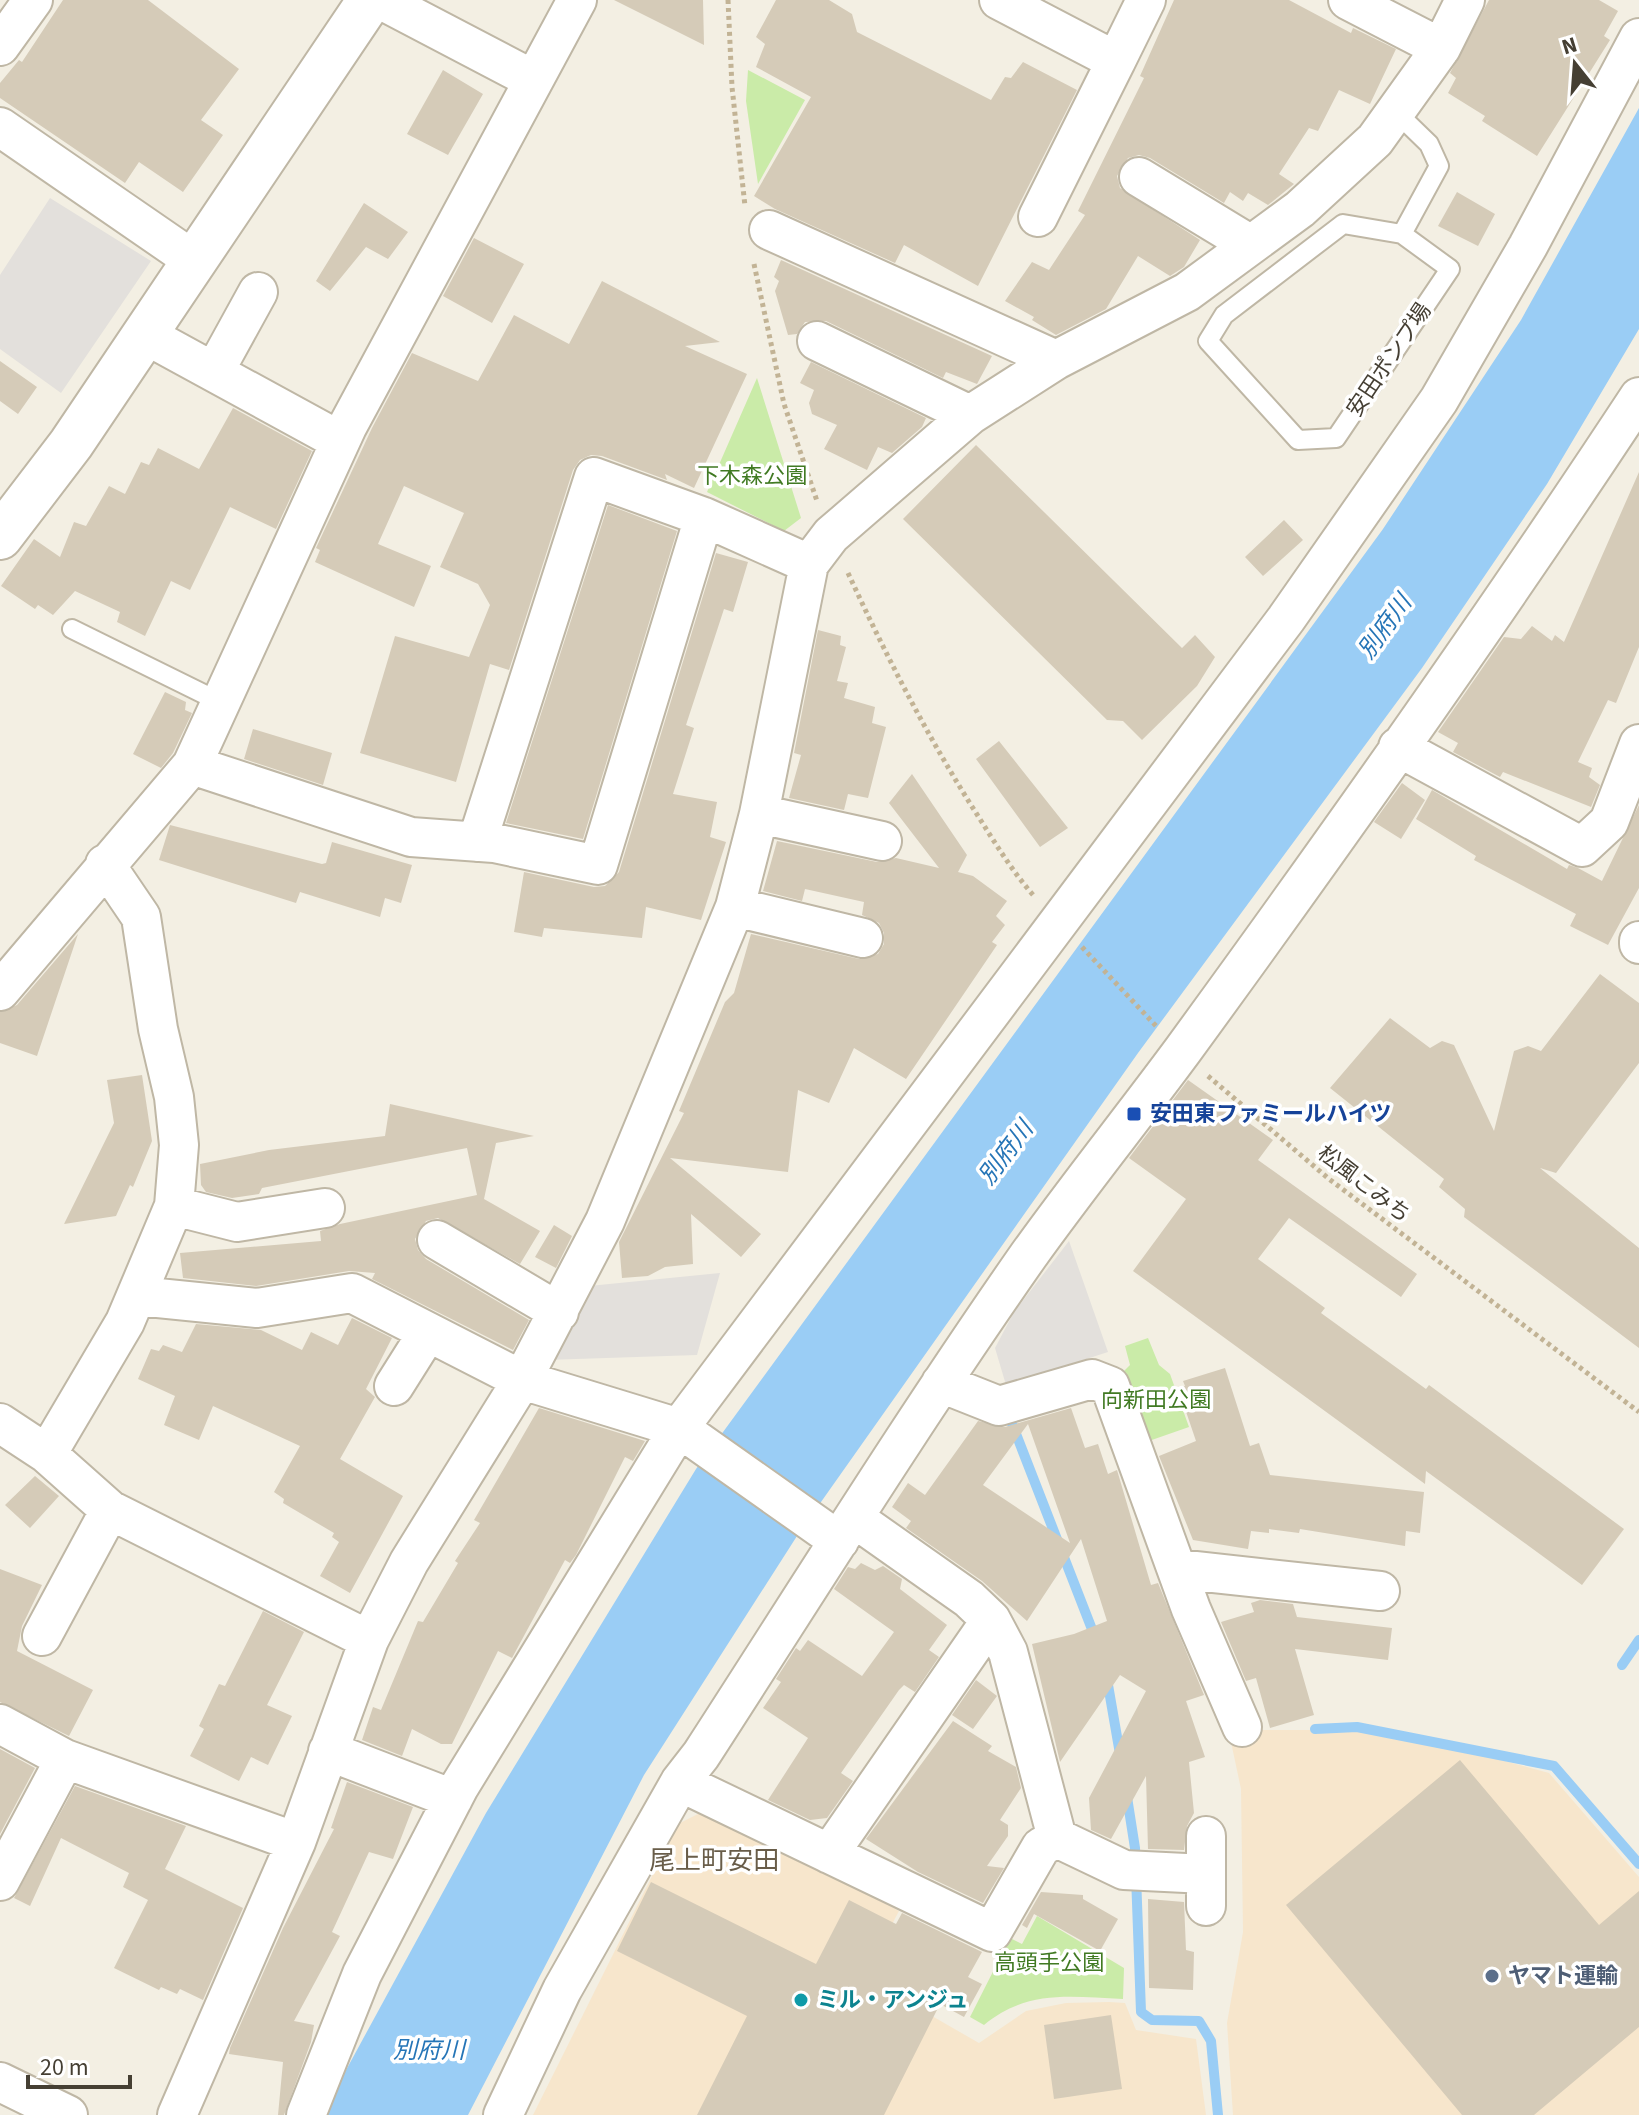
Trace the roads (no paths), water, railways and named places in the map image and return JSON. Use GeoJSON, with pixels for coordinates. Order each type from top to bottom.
{"type":"FeatureCollection","features":[{"type":"Feature","properties":{"kind":"street"},"geometry":{"type":"LineString","coordinates":[[0,46],[33,0]]}},
{"type":"Feature","properties":{"kind":"street"},"geometry":{"type":"LineString","coordinates":[[0,537],[71,444],[370,0]]}},
{"type":"Feature","properties":{"kind":"street"},"geometry":{"type":"LineString","coordinates":[[381,0],[534,80]]}},
{"type":"Feature","properties":{"kind":"street"},"geometry":{"type":"LineString","coordinates":[[0,991],[192,765],[340,441],[577,0]]}},
{"type":"Feature","properties":{"kind":"street"},"geometry":{"type":"LineString","coordinates":[[999,0],[1116,61]]}},
{"type":"Feature","properties":{"kind":"street"},"geometry":{"type":"LineString","coordinates":[[1038,217],[1146,0]]}},
{"type":"Feature","properties":{"kind":"street"},"geometry":{"type":"LineString","coordinates":[[1348,0],[1441,48]]}},
{"type":"Feature","properties":{"kind":"street"},"geometry":{"type":"LineString","coordinates":[[177,2115],[296,1842],[369,1640],[409,1562],[522,1380],[605,1221],[735,907],[759,814],[809,564],[831,535],[970,415],[1056,360],[1187,292],[1300,209],[1365,150],[1396,112],[1441,48],[1465,0]]}},
{"type":"Feature","properties":{"kind":"street"},"geometry":{"type":"LineString","coordinates":[[306,2115],[362,1974],[453,1799],[679,1428],[1286,619],[1439,400],[1528,246],[1639,38]]}},
{"type":"Feature","properties":{"kind":"street"},"geometry":{"type":"LineString","coordinates":[[0,127],[196,262]]}},
{"type":"Feature","properties":{"kind":"street"},"geometry":{"type":"LineString","coordinates":[[1139,177],[1251,245]]}},
{"type":"Feature","properties":{"kind":"street"},"geometry":{"type":"LineString","coordinates":[[769,230],[904,279],[1056,360]]}},
{"type":"Feature","properties":{"kind":"street"},"geometry":{"type":"LineString","coordinates":[[214,372],[258,292]]}},
{"type":"Feature","properties":{"kind":"street"},"geometry":{"type":"LineString","coordinates":[[146,335],[340,441]]}},
{"type":"Feature","properties":{"kind":"street"},"geometry":{"type":"LineString","coordinates":[[817,341],[970,415]]}},
{"type":"Feature","properties":{"kind":"street"},"geometry":{"type":"LineString","coordinates":[[503,2115],[562,1990],[680,1782],[701,1755],[941,1383],[1030,1254],[1181,1053],[1398,747],[1639,397]]}},
{"type":"Feature","properties":{"kind":"street"},"geometry":{"type":"LineString","coordinates":[[477,842],[594,477],[704,517],[809,564]]}},
{"type":"Feature","properties":{"kind":"street"},"geometry":{"type":"LineString","coordinates":[[192,765],[411,837],[477,842],[598,865],[704,517]]}},
{"type":"Feature","properties":{"kind":"street"},"geometry":{"type":"LineString","coordinates":[[1398,747],[1582,847],[1609,822],[1639,744]]}},
{"type":"Feature","properties":{"kind":"street"},"geometry":{"type":"LineString","coordinates":[[759,814],[882,841]]}},
{"type":"Feature","properties":{"kind":"street"},"geometry":{"type":"LineString","coordinates":[[47,1454],[138,1296],[174,1206],[179,1145],[174,1097],[158,1029],[141,917],[105,864]]}},
{"type":"Feature","properties":{"kind":"street"},"geometry":{"type":"LineString","coordinates":[[735,907],[863,938]]}},
{"type":"Feature","properties":{"kind":"street"},"geometry":{"type":"LineString","coordinates":[[174,1206],[237,1222],[325,1208]]}},
{"type":"Feature","properties":{"kind":"street"},"geometry":{"type":"LineString","coordinates":[[437,1240],[559,1312]]}},
{"type":"Feature","properties":{"kind":"street"},"geometry":{"type":"LineString","coordinates":[[138,1296],[257,1308],[352,1293],[522,1380],[679,1428],[847,1530],[969,1599],[991,1620],[1008,1652],[1057,1838]]}},
{"type":"Feature","properties":{"kind":"street"},"geometry":{"type":"LineString","coordinates":[[394,1386],[428,1332]]}},
{"type":"Feature","properties":{"kind":"street"},"geometry":{"type":"LineString","coordinates":[[941,1383],[999,1406],[1092,1379],[1110,1386],[1177,1569],[1242,1727]]}},
{"type":"Feature","properties":{"kind":"street"},"geometry":{"type":"LineString","coordinates":[[0,1423],[47,1454],[110,1510],[369,1640]]}},
{"type":"Feature","properties":{"kind":"street"},"geometry":{"type":"LineString","coordinates":[[42,1636],[110,1510]]}},
{"type":"Feature","properties":{"kind":"street"},"geometry":{"type":"LineString","coordinates":[[1177,1569],[1380,1591]]}},
{"type":"Feature","properties":{"kind":"street"},"geometry":{"type":"LineString","coordinates":[[829,1854],[991,1620]]}},
{"type":"Feature","properties":{"kind":"street"},"geometry":{"type":"LineString","coordinates":[[0,1724],[65,1759],[296,1842]]}},
{"type":"Feature","properties":{"kind":"street"},"geometry":{"type":"LineString","coordinates":[[328,1751],[453,1799]]}},
{"type":"Feature","properties":{"kind":"street"},"geometry":{"type":"LineString","coordinates":[[0,1881],[65,1759]]}},
{"type":"Feature","properties":{"kind":"street"},"geometry":{"type":"LineString","coordinates":[[680,1782],[992,1932],[1041,1847],[1057,1838]]}},
{"type":"Feature","properties":{"kind":"street"},"geometry":{"type":"LineString","coordinates":[[1057,1838],[1138,1870],[1206,1890],[1206,1836]]}},
{"type":"Feature","properties":{"kind":"street"},"geometry":{"type":"LineString","coordinates":[[0,2082],[68,2115]]}},
{"type":"Feature","properties":{"kind":"lane"},"geometry":{"type":"LineString","coordinates":[[1396,112],[1429,144],[1439,166],[1402,234]]}},
{"type":"Feature","properties":{"kind":"lane","name":"安田ポンプ場"},"geometry":{"type":"LineString","coordinates":[[1343,224],[1402,234],[1450,269],[1336,438],[1298,440],[1208,341],[1224,315],[1343,224]]}},
{"type":"Feature","properties":{"kind":"lane"},"geometry":{"type":"LineString","coordinates":[[72,629],[220,702]]}},
{"type":"Feature","properties":{"kind":"water","name":"別府川"},"geometry":{"type":"Polygon","coordinates":[[[1639,108],[1639,329],[1547,484],[1422,668],[1138,1053],[797,1536],[644,1775],[468,2115],[327,2115],[339,2083],[486,1813],[696,1469],[1383,529],[1521,320],[1639,108]]]}},
{"type":"Feature","properties":{"kind":"waterway"},"geometry":{"type":"LineString","coordinates":[[1011,1421],[1095,1637]]}},
{"type":"Feature","properties":{"kind":"waterway"},"geometry":{"type":"LineString","coordinates":[[1622,1665],[1639,1640]]}},
{"type":"Feature","properties":{"kind":"waterway"},"geometry":{"type":"LineString","coordinates":[[1107,1679],[1120,1754]]}},
{"type":"Feature","properties":{"kind":"waterway"},"geometry":{"type":"LineString","coordinates":[[1315,1729],[1357,1727],[1554,1766],[1639,1864]]}},
{"type":"Feature","properties":{"kind":"waterway"},"geometry":{"type":"LineString","coordinates":[[1127,1797],[1135,1848],[1141,2012],[1152,2020],[1199,2021],[1211,2041],[1218,2115]]}},
{"type":"Feature","properties":{"kind":"place","name":"安田東ファミールハイツ"},"geometry":{"type":"Point","coordinates":[1134,1114]}},
{"type":"Feature","properties":{"kind":"place","name":"ヤマト運輸"},"geometry":{"type":"Point","coordinates":[1492,1976]}},
{"type":"Feature","properties":{"kind":"place","name":"ミル・アンジュ"},"geometry":{"type":"Point","coordinates":[801,2000]}},
{"type":"Feature","properties":{"kind":"district","name":"尾上町安田"},"geometry":{"type":"Point","coordinates":[714,1860]}},
{"type":"Feature","properties":{"kind":"park label","name":"下木森公園"},"geometry":{"type":"Point","coordinates":[752,476]}},
{"type":"Feature","properties":{"kind":"park label","name":"向新田公園"},"geometry":{"type":"Point","coordinates":[1156,1400]}},
{"type":"Feature","properties":{"kind":"park label","name":"高頭手公園"},"geometry":{"type":"Point","coordinates":[1049,1963]}}]}
